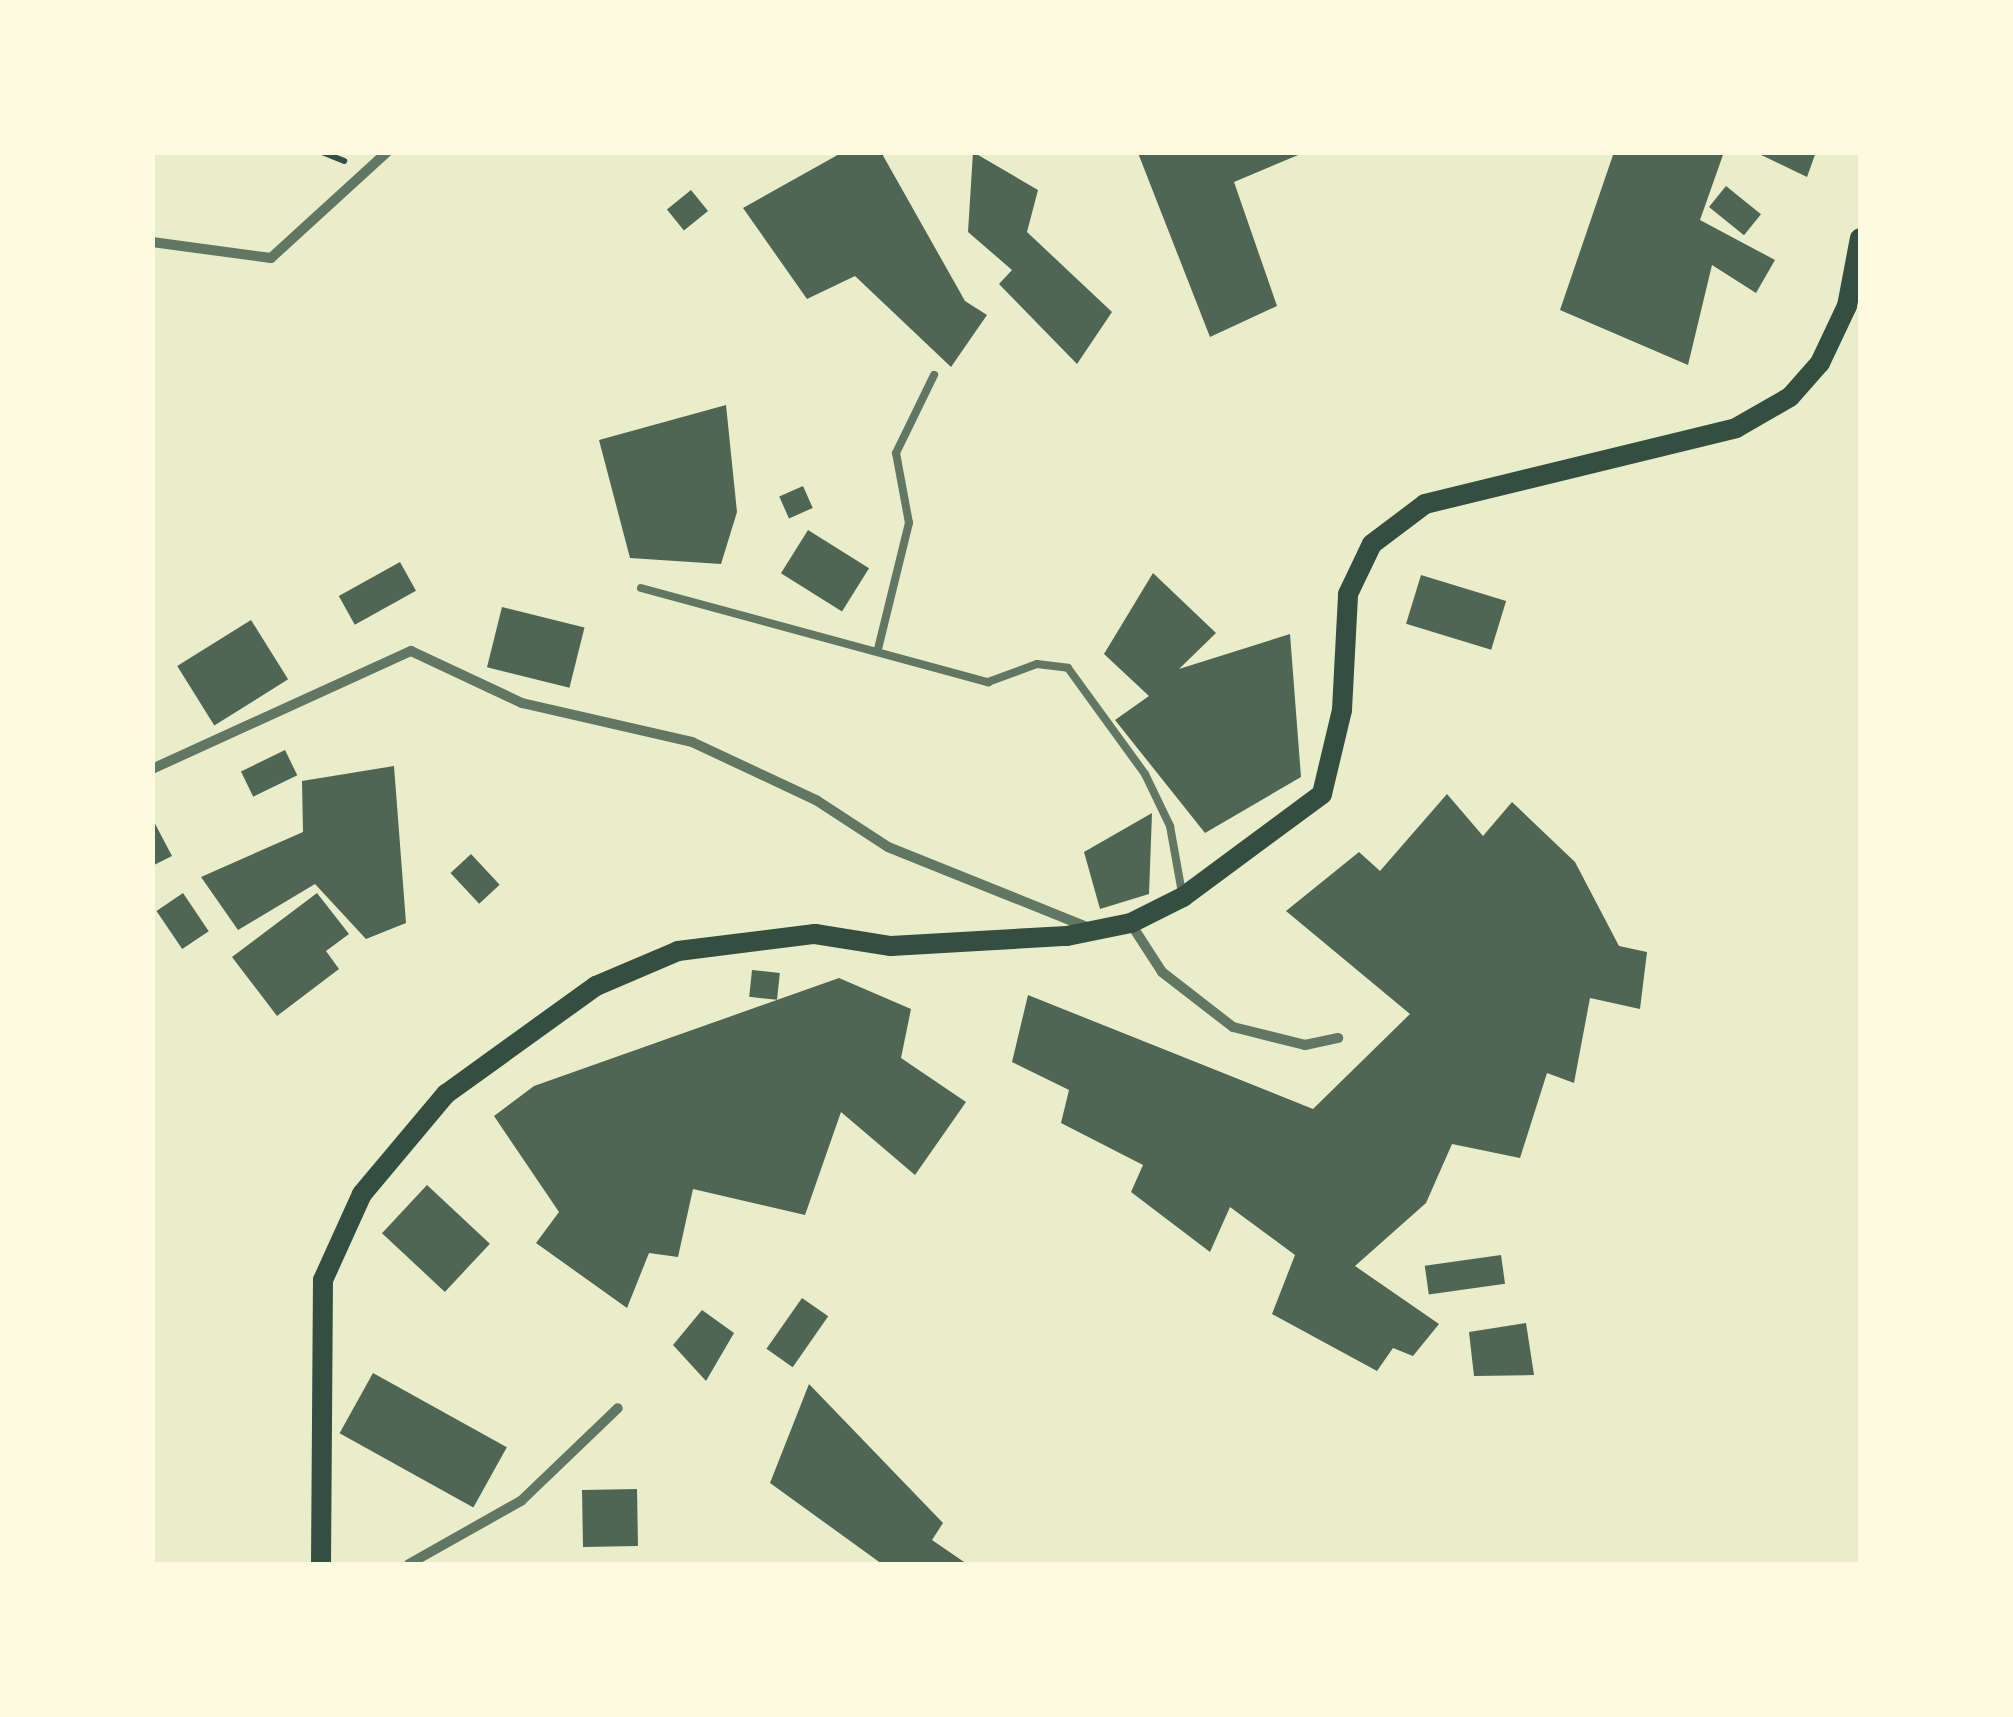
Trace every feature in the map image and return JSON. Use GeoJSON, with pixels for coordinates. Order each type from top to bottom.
{"type":"FeatureCollection","features":[{"type":"Feature","properties":{"kind":"main road"},"geometry":{"type":"LineString","coordinates":[[321,1564],[323,1280],[362,1194],[446,1094],[596,986],[678,951],[815,934],[891,946],[1001,942],[1131,923],[1182,897],[1322,794],[1342,710],[1348,594],[1372,544],[1425,504],[1736,428],[1790,397],[1820,363],[1847,306],[1860,238]]}},
{"type":"Feature","properties":{"kind":"street"},"geometry":{"type":"LineString","coordinates":[[152,242],[271,258],[387,152]]}},
{"type":"Feature","properties":{"kind":"street"},"geometry":{"type":"LineString","coordinates":[[152,769],[411,651],[522,702],[692,742],[816,800],[888,847],[1095,930]]}},
{"type":"Feature","properties":{"kind":"street"},"geometry":{"type":"LineString","coordinates":[[1131,923],[1162,972],[1233,1027],[1305,1045],[1338,1038]]}},
{"type":"Feature","properties":{"kind":"street"},"geometry":{"type":"LineString","coordinates":[[410,1564],[521,1501],[618,1408]]}},
{"type":"Feature","properties":{"kind":"lane"},"geometry":{"type":"LineString","coordinates":[[878,649],[909,523],[896,453],[934,375]]}},
{"type":"Feature","properties":{"kind":"lane"},"geometry":{"type":"LineString","coordinates":[[640,588],[878,649],[988,682],[1037,664],[1068,668],[1146,774],[1170,826],[1182,897]]}},
{"type":"Feature","properties":{"kind":"building"},"geometry":{"type":"Polygon","coordinates":[[[843,152],[881,152],[965,301],[987,315],[951,367],[855,276],[807,299],[743,208],[843,152]]]}},
{"type":"Feature","properties":{"kind":"building"},"geometry":{"type":"Polygon","coordinates":[[[973,152],[1038,190],[1027,232],[1112,312],[1077,364],[999,284],[1012,270],[968,232],[973,152]]]}},
{"type":"Feature","properties":{"kind":"building"},"geometry":{"type":"Polygon","coordinates":[[[1614,152],[1724,152],[1700,220],[1775,260],[1756,293],[1712,265],[1688,365],[1560,310],[1614,152]]]}},
{"type":"Feature","properties":{"kind":"building"},"geometry":{"type":"Polygon","coordinates":[[[1755,152],[1816,152],[1807,177],[1755,152]]]}},
{"type":"Feature","properties":{"kind":"building"},"geometry":{"type":"Polygon","coordinates":[[[1138,153],[1303,153],[1234,182],[1277,306],[1210,337],[1138,153]]]}},
{"type":"Feature","properties":{"kind":"building"},"geometry":{"type":"Polygon","coordinates":[[[1726,186],[1761,214],[1744,235],[1709,207],[1726,186]]]}},
{"type":"Feature","properties":{"kind":"building"},"geometry":{"type":"Polygon","coordinates":[[[691,190],[708,211],[684,230],[667,210],[691,190]]]}},
{"type":"Feature","properties":{"kind":"building"},"geometry":{"type":"Polygon","coordinates":[[[726,405],[737,512],[721,564],[630,558],[599,440],[726,405]]]}},
{"type":"Feature","properties":{"kind":"building"},"geometry":{"type":"Polygon","coordinates":[[[803,486],[813,508],[789,519],[779,497],[803,486]]]}},
{"type":"Feature","properties":{"kind":"building"},"geometry":{"type":"Polygon","coordinates":[[[808,530],[869,568],[842,611],[781,573],[808,530]]]}},
{"type":"Feature","properties":{"kind":"building"},"geometry":{"type":"Polygon","coordinates":[[[400,562],[416,591],[355,625],[339,596],[400,562]]]}},
{"type":"Feature","properties":{"kind":"building"},"geometry":{"type":"Polygon","coordinates":[[[1153,573],[1216,633],[1179,669],[1290,634],[1301,777],[1205,833],[1115,720],[1149,696],[1104,654],[1153,573]]]}},
{"type":"Feature","properties":{"kind":"building"},"geometry":{"type":"Polygon","coordinates":[[[1421,575],[1506,601],[1491,650],[1406,624],[1421,575]]]}},
{"type":"Feature","properties":{"kind":"building"},"geometry":{"type":"Polygon","coordinates":[[[502,607],[584,628],[569,688],[487,667],[502,607]]]}},
{"type":"Feature","properties":{"kind":"building"},"geometry":{"type":"Polygon","coordinates":[[[251,620],[288,679],[214,725],[177,666],[251,620]]]}},
{"type":"Feature","properties":{"kind":"building"},"geometry":{"type":"Polygon","coordinates":[[[285,750],[297,775],[253,797],[241,771],[285,750]]]}},
{"type":"Feature","properties":{"kind":"building"},"geometry":{"type":"Polygon","coordinates":[[[394,766],[406,923],[366,939],[315,884],[238,930],[201,877],[303,832],[302,781],[394,766]]]}},
{"type":"Feature","properties":{"kind":"building"},"geometry":{"type":"Polygon","coordinates":[[[1447,794],[1483,836],[1512,802],[1575,862],[1619,946],[1647,952],[1640,1009],[1590,998],[1574,1083],[1547,1073],[1520,1158],[1452,1144],[1426,1203],[1355,1266],[1439,1324],[1413,1356],[1393,1348],[1377,1371],[1272,1314],[1295,1255],[1230,1207],[1210,1252],[1131,1192],[1143,1165],[1061,1123],[1069,1090],[1012,1062],[1028,995],[1313,1109],[1410,1014],[1286,911],[1359,852],[1380,871],[1447,794]]]}},
{"type":"Feature","properties":{"kind":"building"},"geometry":{"type":"Polygon","coordinates":[[[1152,813],[1149,894],[1100,909],[1084,852],[1152,813]]]}},
{"type":"Feature","properties":{"kind":"building"},"geometry":{"type":"Polygon","coordinates":[[[152,818],[172,856],[152,866],[152,818]]]}},
{"type":"Feature","properties":{"kind":"building"},"geometry":{"type":"Polygon","coordinates":[[[471,854],[500,885],[479,904],[451,873],[471,854]]]}},
{"type":"Feature","properties":{"kind":"building"},"geometry":{"type":"Polygon","coordinates":[[[183,893],[209,931],[182,949],[156,911],[183,893]]]}},
{"type":"Feature","properties":{"kind":"building"},"geometry":{"type":"Polygon","coordinates":[[[317,893],[349,934],[326,951],[339,969],[277,1016],[232,957],[317,893]]]}},
{"type":"Feature","properties":{"kind":"building"},"geometry":{"type":"Polygon","coordinates":[[[752,970],[780,973],[777,1000],[749,997],[752,970]]]}},
{"type":"Feature","properties":{"kind":"building"},"geometry":{"type":"Polygon","coordinates":[[[839,978],[911,1009],[901,1058],[966,1102],[915,1175],[841,1112],[805,1215],[693,1189],[678,1257],[649,1253],[627,1308],[536,1243],[559,1212],[494,1116],[534,1086],[839,978]]]}},
{"type":"Feature","properties":{"kind":"building"},"geometry":{"type":"Polygon","coordinates":[[[427,1185],[490,1244],[445,1292],[382,1233],[427,1185]]]}},
{"type":"Feature","properties":{"kind":"building"},"geometry":{"type":"Polygon","coordinates":[[[1501,1255],[1505,1284],[1429,1294],[1425,1266],[1501,1255]]]}},
{"type":"Feature","properties":{"kind":"building"},"geometry":{"type":"Polygon","coordinates":[[[802,1298],[828,1316],[793,1367],[766,1349],[802,1298]]]}},
{"type":"Feature","properties":{"kind":"building"},"geometry":{"type":"Polygon","coordinates":[[[702,1310],[734,1333],[706,1381],[673,1345],[702,1310]]]}},
{"type":"Feature","properties":{"kind":"building"},"geometry":{"type":"Polygon","coordinates":[[[1526,1323],[1534,1375],[1474,1376],[1469,1332],[1526,1323]]]}},
{"type":"Feature","properties":{"kind":"building"},"geometry":{"type":"Polygon","coordinates":[[[373,1373],[507,1447],[473,1508],[340,1433],[373,1373]]]}},
{"type":"Feature","properties":{"kind":"building"},"geometry":{"type":"Polygon","coordinates":[[[809,1384],[943,1523],[932,1540],[967,1564],[882,1564],[770,1483],[809,1384]]]}},
{"type":"Feature","properties":{"kind":"building"},"geometry":{"type":"Polygon","coordinates":[[[637,1489],[638,1546],[583,1547],[582,1490],[637,1489]]]}}]}
